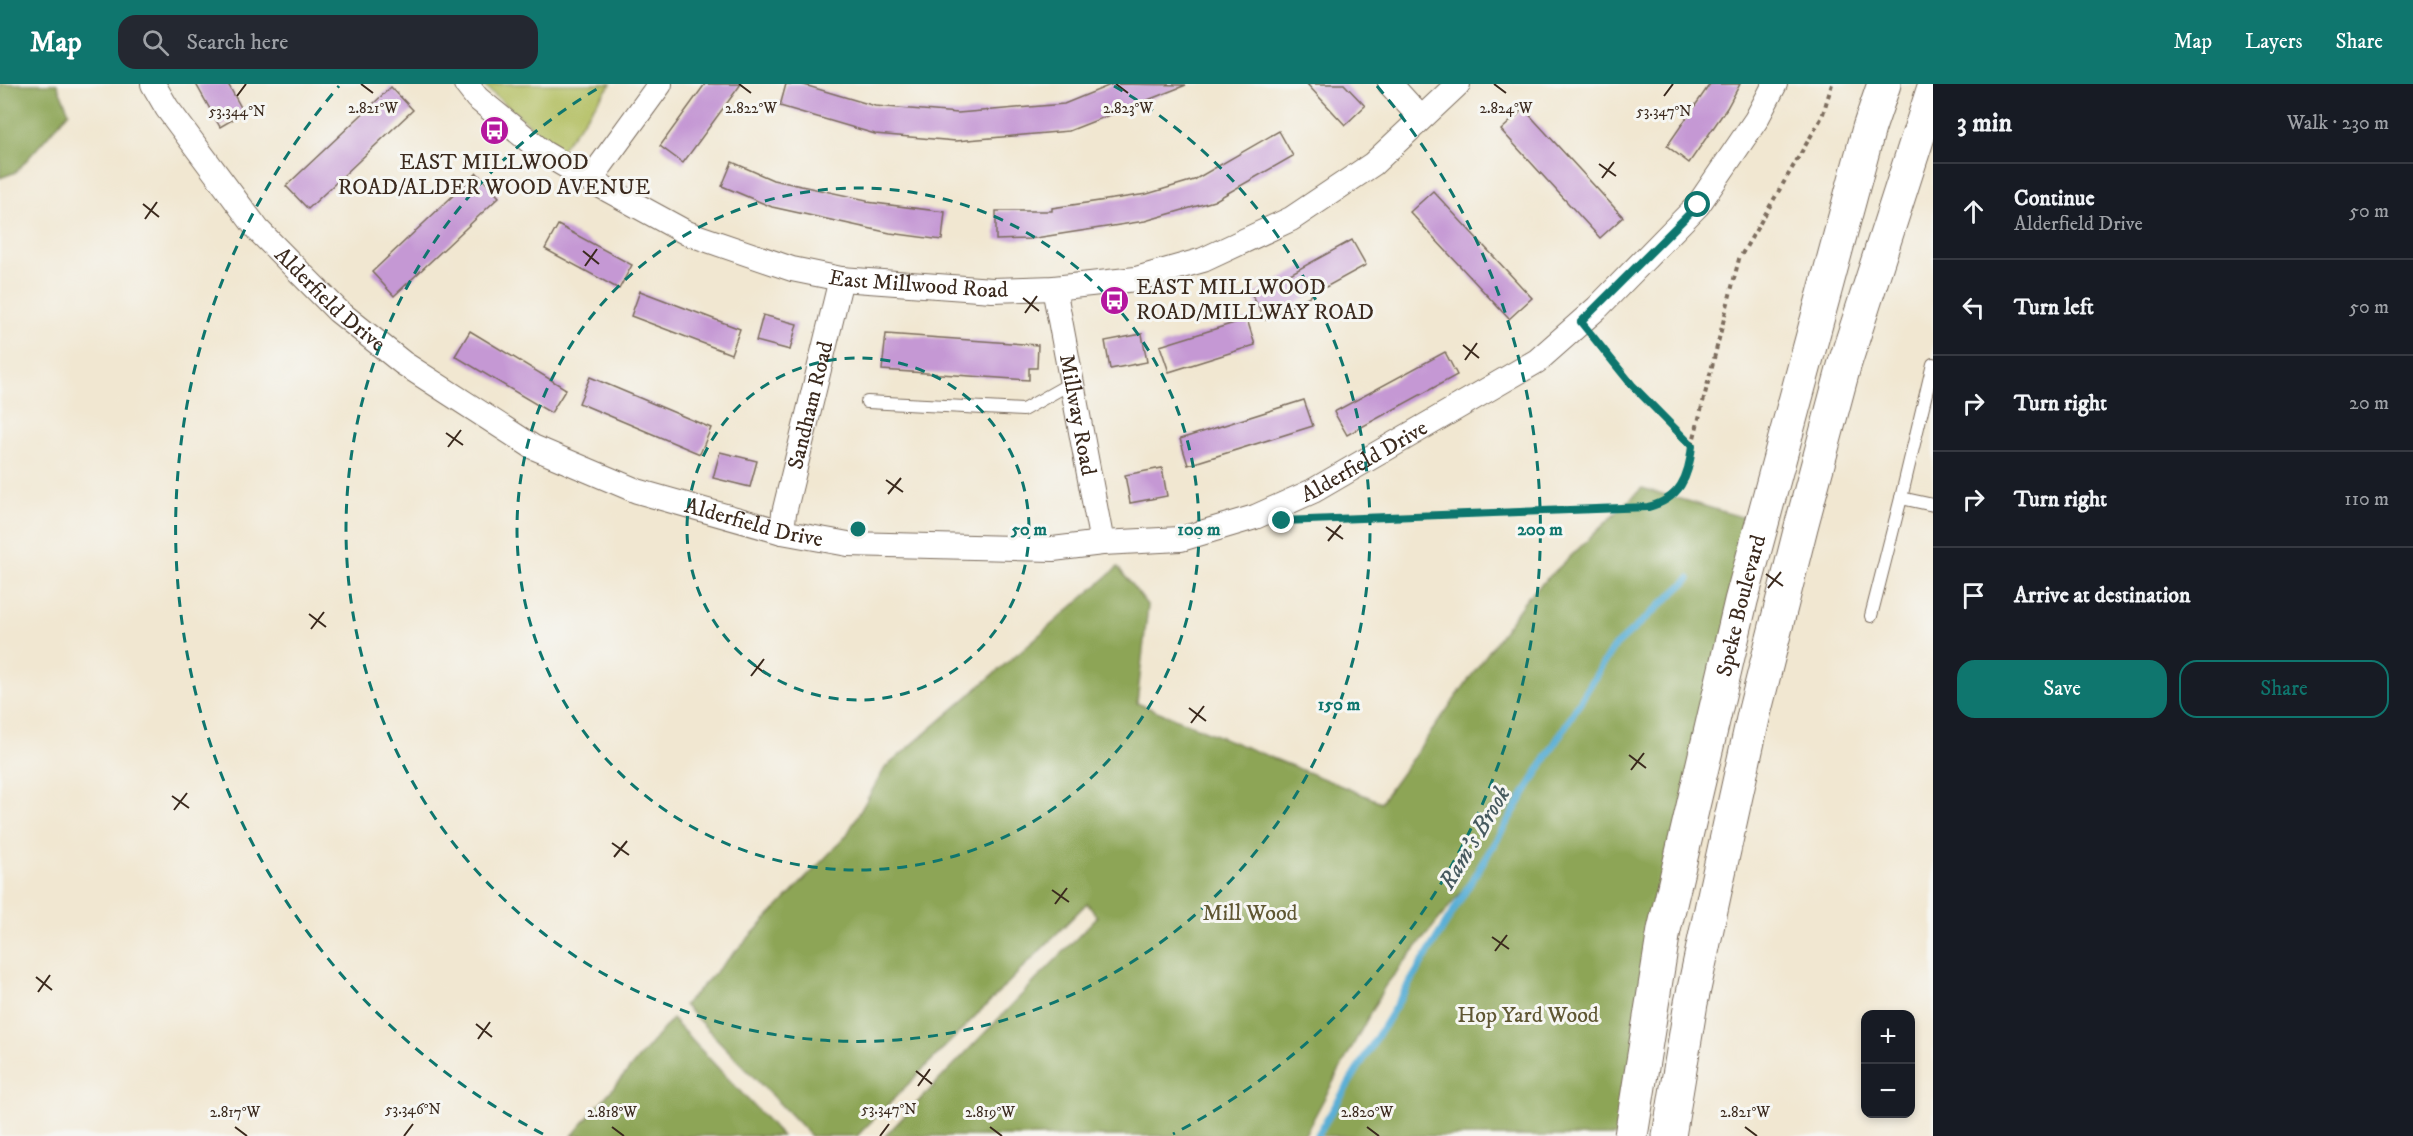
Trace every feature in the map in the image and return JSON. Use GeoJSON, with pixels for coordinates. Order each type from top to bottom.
{"type":"FeatureCollection","features":[{"type":"Feature","properties":{"kind":"highway","name":"Speke Boulevard"},"geometry":{"type":"LineString","coordinates":[[1630,1136],[1664,930],[1741,601],[1869,128],[1884,84]]}},
{"type":"Feature","properties":{"kind":"highway","name":"Speke Boulevard"},"geometry":{"type":"LineString","coordinates":[[1669,1136],[1691,1002],[1754,714],[1798,538],[1844,366],[1933,90]]}},
{"type":"Feature","properties":{"kind":"street","name":"Alderfield Drive"},"geometry":{"type":"LineString","coordinates":[[153,84],[167,108],[258,230],[338,311],[403,363],[533,447],[637,491],[782,532],[848,544],[1053,549],[1102,543],[1181,539],[1256,517],[1313,491],[1538,361],[1581,322],[1698,205],[1756,120],[1775,84]]}},
{"type":"Feature","properties":{"kind":"street","name":"East Millwood Road"},"geometry":{"type":"LineString","coordinates":[[466,84],[477,98],[544,153],[687,233],[792,269],[841,279],[992,290],[1054,288],[1136,279],[1203,260],[1291,219],[1373,164],[1458,84]]}},
{"type":"Feature","properties":{"kind":"street"},"geometry":{"type":"LineString","coordinates":[[590,180],[660,84]]}},
{"type":"Feature","properties":{"kind":"street"},"geometry":{"type":"LineString","coordinates":[[1390,84],[1421,118]]}},
{"type":"Feature","properties":{"kind":"street","name":"Sandham Road"},"geometry":{"type":"LineString","coordinates":[[782,532],[784,513],[841,279]]}},
{"type":"Feature","properties":{"kind":"street","name":"Millway Road"},"geometry":{"type":"LineString","coordinates":[[1054,288],[1102,543]]}},
{"type":"Feature","properties":{"kind":"lane"},"geometry":{"type":"LineString","coordinates":[[1871,616],[1933,364]]}},
{"type":"Feature","properties":{"kind":"lane"},"geometry":{"type":"LineString","coordinates":[[867,402],[1023,411],[1071,383]]}},
{"type":"Feature","properties":{"kind":"lane"},"geometry":{"type":"LineString","coordinates":[[1900,498],[1933,505]]}},
{"type":"Feature","properties":{"kind":"path"},"geometry":{"type":"LineString","coordinates":[[1305,520],[1648,507],[1665,502],[1680,487],[1690,468],[1692,446],[1739,259],[1822,117],[1832,84]]}},
{"type":"Feature","properties":{"kind":"path"},"geometry":{"type":"LineString","coordinates":[[1581,322],[1632,385],[1692,446]]}},
{"type":"Feature","properties":{"kind":"green space"},"geometry":{"type":"Polygon","coordinates":[[[0,84],[57,84],[69,112],[16,172],[0,178],[0,84]]]}},
{"type":"Feature","properties":{"kind":"green space"},"geometry":{"type":"Polygon","coordinates":[[[482,84],[611,84],[560,151],[482,84]]]}},
{"type":"Feature","properties":{"kind":"green space","name":"Mill Wood"},"geometry":{"type":"Polygon","coordinates":[[[1642,488],[1745,518],[1741,601],[1624,1136],[1317,1136],[1470,881],[1385,986],[1304,1136],[885,1136],[1097,917],[1087,903],[857,1136],[811,1136],[684,1005],[846,836],[885,768],[1118,567],[1148,606],[1137,703],[1381,802],[1527,598],[1642,488]]]}},
{"type":"Feature","properties":{"kind":"green space"},"geometry":{"type":"Polygon","coordinates":[[[672,1019],[782,1136],[572,1136],[672,1019]]]}},
{"type":"Feature","properties":{"kind":"building"},"geometry":{"type":"Polygon","coordinates":[[[196,84],[228,84],[244,113],[220,127],[196,84]]]}},
{"type":"Feature","properties":{"kind":"building"},"geometry":{"type":"Polygon","coordinates":[[[705,84],[741,84],[683,163],[660,146],[705,84]]]}},
{"type":"Feature","properties":{"kind":"building"},"geometry":{"type":"Polygon","coordinates":[[[786,84],[801,84],[875,106],[958,113],[1064,104],[1113,84],[1186,85],[1069,131],[956,141],[875,134],[780,106],[786,84]]]}},
{"type":"Feature","properties":{"kind":"building"},"geometry":{"type":"Polygon","coordinates":[[[1307,84],[1344,84],[1365,106],[1345,125],[1307,84]]]}},
{"type":"Feature","properties":{"kind":"building"},"geometry":{"type":"Polygon","coordinates":[[[1710,84],[1740,84],[1727,108],[1689,163],[1667,146],[1710,84]]]}},
{"type":"Feature","properties":{"kind":"building"},"geometry":{"type":"Polygon","coordinates":[[[391,87],[413,110],[308,209],[286,186],[391,87]]]}},
{"type":"Feature","properties":{"kind":"building"},"geometry":{"type":"Polygon","coordinates":[[[1524,109],[1623,217],[1600,238],[1501,130],[1524,109]]]}},
{"type":"Feature","properties":{"kind":"building"},"geometry":{"type":"Polygon","coordinates":[[[1279,131],[1293,156],[1214,201],[1145,221],[1029,239],[996,240],[996,211],[1052,211],[1052,208],[1147,194],[1194,180],[1279,131]]]}},
{"type":"Feature","properties":{"kind":"building"},"geometry":{"type":"Polygon","coordinates":[[[732,162],[773,180],[867,200],[867,202],[945,212],[942,240],[890,233],[772,207],[722,186],[732,162]]]}},
{"type":"Feature","properties":{"kind":"building"},"geometry":{"type":"Polygon","coordinates":[[[477,173],[499,197],[394,296],[372,272],[477,173]]]}},
{"type":"Feature","properties":{"kind":"building"},"geometry":{"type":"Polygon","coordinates":[[[1433,191],[1532,298],[1509,319],[1410,212],[1433,191]]]}},
{"type":"Feature","properties":{"kind":"building"},"geometry":{"type":"Polygon","coordinates":[[[558,225],[632,265],[619,289],[545,249],[558,225]]]}},
{"type":"Feature","properties":{"kind":"building"},"geometry":{"type":"Polygon","coordinates":[[[1352,240],[1366,265],[1266,320],[1252,295],[1352,240]]]}},
{"type":"Feature","properties":{"kind":"building"},"geometry":{"type":"Polygon","coordinates":[[[640,291],[740,329],[731,354],[631,316],[640,291]]]}},
{"type":"Feature","properties":{"kind":"building"},"geometry":{"type":"Polygon","coordinates":[[[763,315],[797,324],[790,350],[756,341],[763,315]]]}},
{"type":"Feature","properties":{"kind":"building"},"geometry":{"type":"Polygon","coordinates":[[[1247,319],[1255,345],[1169,372],[1160,346],[1247,319]]]}},
{"type":"Feature","properties":{"kind":"building"},"geometry":{"type":"Polygon","coordinates":[[[470,331],[566,389],[551,413],[455,356],[470,331]]]}},
{"type":"Feature","properties":{"kind":"building"},"geometry":{"type":"Polygon","coordinates":[[[886,334],[1038,345],[1037,368],[1029,368],[1029,380],[882,370],[886,334]]]}},
{"type":"Feature","properties":{"kind":"building"},"geometry":{"type":"Polygon","coordinates":[[[1142,334],[1147,362],[1110,369],[1105,341],[1142,334]]]}},
{"type":"Feature","properties":{"kind":"building"},"geometry":{"type":"Polygon","coordinates":[[[1445,352],[1457,375],[1347,435],[1334,412],[1445,352]]]}},
{"type":"Feature","properties":{"kind":"building"},"geometry":{"type":"Polygon","coordinates":[[[590,377],[711,428],[700,454],[579,403],[590,377]]]}},
{"type":"Feature","properties":{"kind":"building"},"geometry":{"type":"Polygon","coordinates":[[[1304,400],[1313,426],[1188,465],[1180,439],[1304,400]]]}},
{"type":"Feature","properties":{"kind":"building"},"geometry":{"type":"Polygon","coordinates":[[[720,452],[757,461],[750,487],[713,478],[720,452]]]}},
{"type":"Feature","properties":{"kind":"building"},"geometry":{"type":"Polygon","coordinates":[[[1162,468],[1167,496],[1130,503],[1125,475],[1162,468]]]}},
{"type":"Feature","properties":{"kind":"waterway","name":"Ram's Brook"},"geometry":{"type":"LineString","coordinates":[[1317,1136],[1612,649],[1689,579]]}},
{"type":"Feature","properties":{"kind":"place","name":"EAST MILLWOOD ROAD/ALDER WOOD AVENUE"},"geometry":{"type":"Point","coordinates":[494,130]}},
{"type":"Feature","properties":{"kind":"place","name":"EAST MILLWOOD ROAD/MILLWAY ROAD"},"geometry":{"type":"Point","coordinates":[1115,300]}},
{"type":"Feature","properties":{"kind":"route"},"geometry":{"type":"LineString","coordinates":[[1282,521],[1648,507],[1665,502],[1680,487],[1690,468],[1692,446],[1632,385],[1581,322],[1597,309],[1698,205]]}},
{"type":"Feature","properties":{"kind":"park label","name":"Hop Yard Wood"},"geometry":{"type":"Point","coordinates":[1528,1015]}}]}
